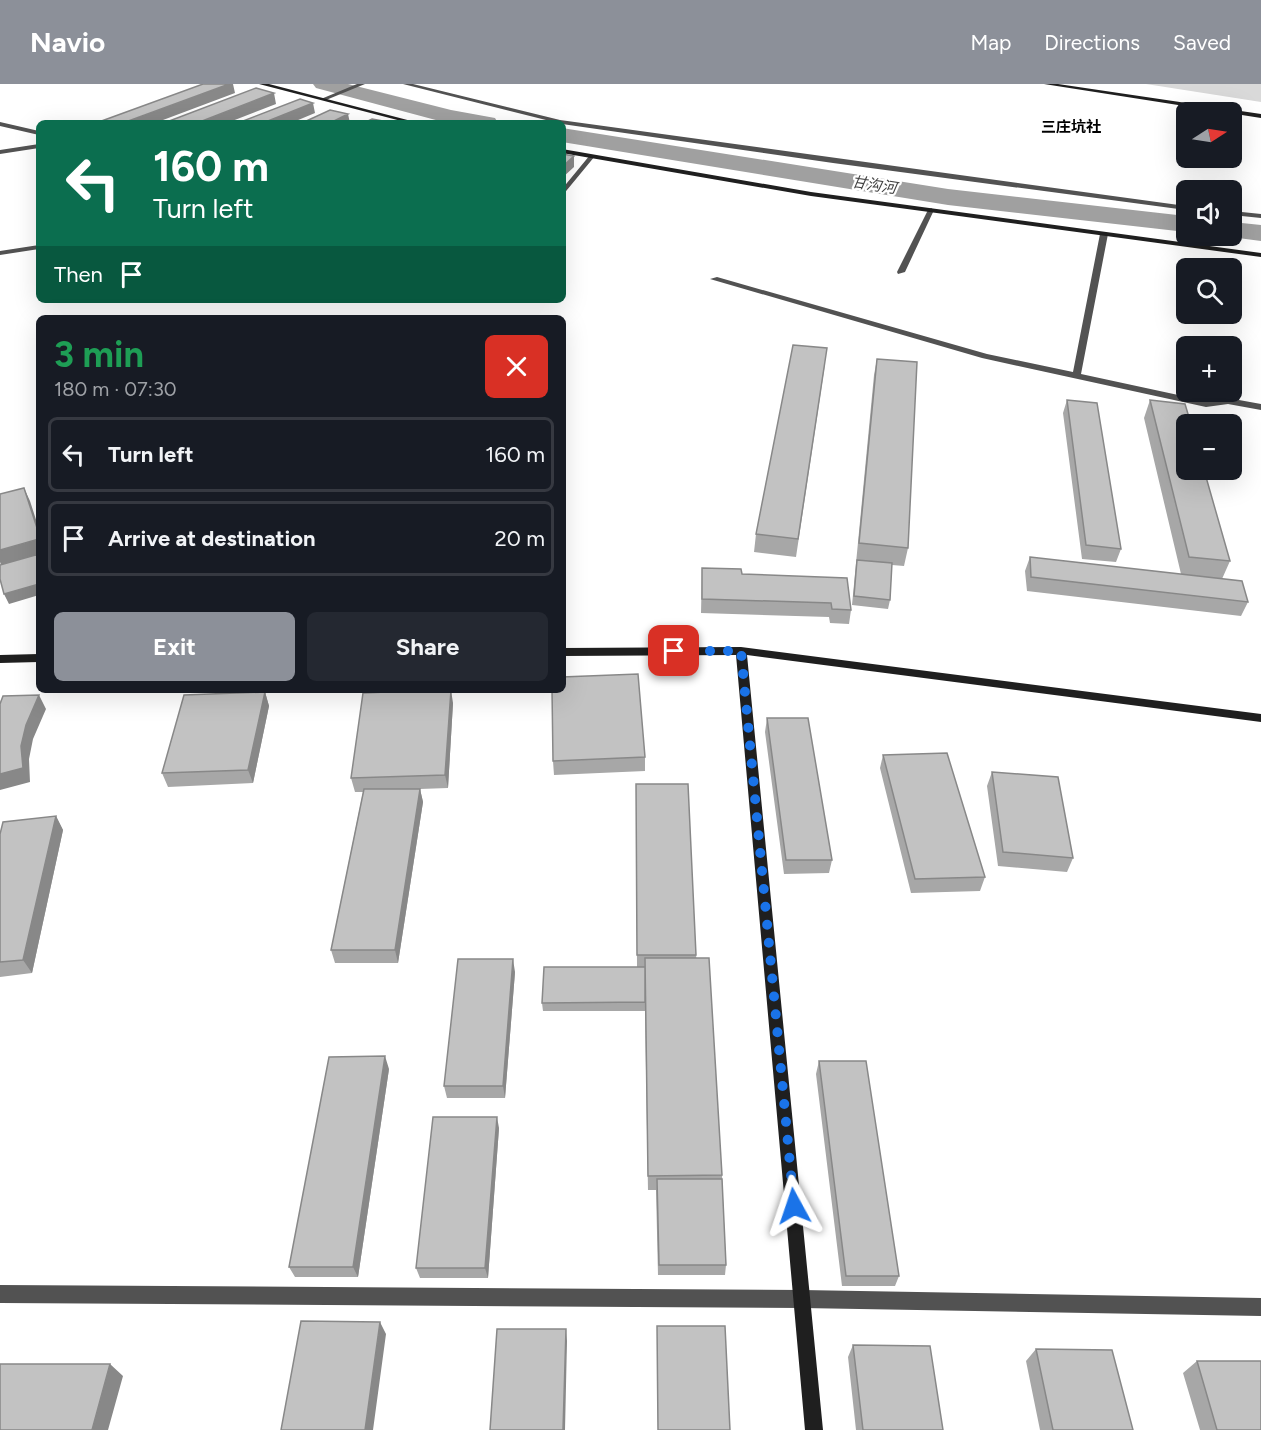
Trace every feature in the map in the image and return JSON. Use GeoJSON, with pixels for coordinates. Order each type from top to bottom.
{"type":"FeatureCollection","features":[{"type":"Feature","properties":{"kind":"street"},"geometry":{"type":"LineString","coordinates":[[262,84],[404,120]]}},
{"type":"Feature","properties":{"kind":"street"},"geometry":{"type":"LineString","coordinates":[[324,99],[362,84]]}},
{"type":"Feature","properties":{"kind":"street"},"geometry":{"type":"LineString","coordinates":[[406,84],[552,120]]}},
{"type":"Feature","properties":{"kind":"street"},"geometry":{"type":"LineString","coordinates":[[1047,84],[1261,114]]}},
{"type":"Feature","properties":{"kind":"street"},"geometry":{"type":"LineString","coordinates":[[1076,84],[1261,114]]}},
{"type":"Feature","properties":{"kind":"street"},"geometry":{"type":"LineString","coordinates":[[566,123],[1176,207]]}},
{"type":"Feature","properties":{"kind":"street"},"geometry":{"type":"LineString","coordinates":[[0,124],[36,132]]}},
{"type":"Feature","properties":{"kind":"street"},"geometry":{"type":"LineString","coordinates":[[0,152],[36,146]]}},
{"type":"Feature","properties":{"kind":"street"},"geometry":{"type":"LineString","coordinates":[[566,152],[811,194],[1261,255]]}},
{"type":"Feature","properties":{"kind":"street"},"geometry":{"type":"LineString","coordinates":[[566,189],[592,156]]}},
{"type":"Feature","properties":{"kind":"street"},"geometry":{"type":"LineString","coordinates":[[901,272],[931,210]]}},
{"type":"Feature","properties":{"kind":"street"},"geometry":{"type":"LineString","coordinates":[[1242,214],[1261,216]]}},
{"type":"Feature","properties":{"kind":"street"},"geometry":{"type":"LineString","coordinates":[[1076,376],[1104,234]]}},
{"type":"Feature","properties":{"kind":"street"},"geometry":{"type":"LineString","coordinates":[[0,253],[36,247]]}},
{"type":"Feature","properties":{"kind":"street"},"geometry":{"type":"LineString","coordinates":[[714,279],[985,356],[1206,404],[1228,401],[1261,407]]}},
{"type":"Feature","properties":{"kind":"street"},"geometry":{"type":"LineString","coordinates":[[566,651],[741,651],[1261,718]]}},
{"type":"Feature","properties":{"kind":"street"},"geometry":{"type":"LineString","coordinates":[[741,651],[814,1430]]}},
{"type":"Feature","properties":{"kind":"street"},"geometry":{"type":"LineString","coordinates":[[0,659],[36,658]]}},
{"type":"Feature","properties":{"kind":"street"},"geometry":{"type":"LineString","coordinates":[[0,1294],[802,1299],[1261,1307]]}},
{"type":"Feature","properties":{"kind":"shaded area"},"geometry":{"type":"Polygon","coordinates":[[[1146,84],[1261,84],[1261,102],[1146,84]]]}},
{"type":"Feature","properties":{"kind":"building"},"geometry":{"type":"Polygon","coordinates":[[[203,84],[229,84],[131,120],[104,120],[203,84]]]}},
{"type":"Feature","properties":{"kind":"building"},"geometry":{"type":"Polygon","coordinates":[[[256,88],[274,93],[205,120],[172,120],[256,88]]]}},
{"type":"Feature","properties":{"kind":"building"},"geometry":{"type":"Polygon","coordinates":[[[300,99],[313,103],[270,120],[246,120],[300,99]]]}},
{"type":"Feature","properties":{"kind":"building"},"geometry":{"type":"Polygon","coordinates":[[[330,110],[348,114],[336,120],[308,120],[330,110]]]}},
{"type":"Feature","properties":{"kind":"building"},"geometry":{"type":"Polygon","coordinates":[[[566,155],[574,156],[566,163],[566,155]]]}},
{"type":"Feature","properties":{"kind":"building"},"geometry":{"type":"Polygon","coordinates":[[[793,345],[827,348],[798,539],[756,534],[793,345]]]}},
{"type":"Feature","properties":{"kind":"building"},"geometry":{"type":"Polygon","coordinates":[[[877,359],[917,362],[908,548],[859,543],[877,359]]]}},
{"type":"Feature","properties":{"kind":"building"},"geometry":{"type":"Polygon","coordinates":[[[1067,400],[1097,403],[1121,549],[1086,545],[1067,400]]]}},
{"type":"Feature","properties":{"kind":"building"},"geometry":{"type":"Polygon","coordinates":[[[1150,400],[1185,404],[1188,414],[1176,414],[1176,480],[1207,480],[1230,561],[1189,557],[1150,400]]]}},
{"type":"Feature","properties":{"kind":"building"},"geometry":{"type":"Polygon","coordinates":[[[24,488],[36,525],[36,540],[0,550],[0,494],[24,488]]]}},
{"type":"Feature","properties":{"kind":"building"},"geometry":{"type":"Polygon","coordinates":[[[36,555],[36,585],[4,594],[0,579],[0,565],[36,555]]]}},
{"type":"Feature","properties":{"kind":"building"},"geometry":{"type":"Polygon","coordinates":[[[1030,557],[1242,581],[1248,602],[1031,577],[1030,557]]]}},
{"type":"Feature","properties":{"kind":"building"},"geometry":{"type":"Polygon","coordinates":[[[857,560],[892,563],[890,600],[854,596],[857,560]]]}},
{"type":"Feature","properties":{"kind":"building"},"geometry":{"type":"Polygon","coordinates":[[[702,568],[741,569],[742,574],[847,578],[851,610],[832,609],[831,603],[702,599],[702,568]]]}},
{"type":"Feature","properties":{"kind":"building"},"geometry":{"type":"Polygon","coordinates":[[[638,674],[645,757],[553,761],[552,693],[566,693],[566,677],[638,674]]]}},
{"type":"Feature","properties":{"kind":"building"},"geometry":{"type":"Polygon","coordinates":[[[265,693],[248,770],[162,773],[184,695],[265,693]]]}},
{"type":"Feature","properties":{"kind":"building"},"geometry":{"type":"Polygon","coordinates":[[[363,693],[451,693],[445,775],[351,778],[363,693]]]}},
{"type":"Feature","properties":{"kind":"building"},"geometry":{"type":"Polygon","coordinates":[[[39,695],[26,725],[21,746],[23,768],[0,774],[0,704],[3,696],[39,695]]]}},
{"type":"Feature","properties":{"kind":"building"},"geometry":{"type":"Polygon","coordinates":[[[767,718],[808,718],[832,860],[786,860],[767,718]]]}},
{"type":"Feature","properties":{"kind":"building"},"geometry":{"type":"Polygon","coordinates":[[[947,753],[985,877],[915,879],[883,755],[947,753]]]}},
{"type":"Feature","properties":{"kind":"building"},"geometry":{"type":"Polygon","coordinates":[[[992,772],[1058,777],[1073,858],[1003,852],[992,772]]]}},
{"type":"Feature","properties":{"kind":"building"},"geometry":{"type":"Polygon","coordinates":[[[636,784],[688,784],[696,955],[637,955],[636,784]]]}},
{"type":"Feature","properties":{"kind":"building"},"geometry":{"type":"Polygon","coordinates":[[[364,789],[420,789],[395,950],[331,950],[364,789]]]}},
{"type":"Feature","properties":{"kind":"building"},"geometry":{"type":"Polygon","coordinates":[[[56,816],[23,960],[0,962],[0,834],[3,822],[56,816]]]}},
{"type":"Feature","properties":{"kind":"building"},"geometry":{"type":"Polygon","coordinates":[[[645,958],[709,958],[722,1175],[648,1176],[645,958]]]}},
{"type":"Feature","properties":{"kind":"building"},"geometry":{"type":"Polygon","coordinates":[[[458,959],[513,959],[503,1086],[444,1086],[458,959]]]}},
{"type":"Feature","properties":{"kind":"building"},"geometry":{"type":"Polygon","coordinates":[[[544,967],[645,967],[645,1002],[542,1003],[544,967]]]}},
{"type":"Feature","properties":{"kind":"building"},"geometry":{"type":"Polygon","coordinates":[[[385,1056],[353,1267],[289,1267],[329,1057],[385,1056]]]}},
{"type":"Feature","properties":{"kind":"building"},"geometry":{"type":"Polygon","coordinates":[[[819,1061],[866,1061],[899,1276],[846,1276],[819,1061]]]}},
{"type":"Feature","properties":{"kind":"building"},"geometry":{"type":"Polygon","coordinates":[[[433,1117],[497,1117],[485,1268],[416,1268],[433,1117]]]}},
{"type":"Feature","properties":{"kind":"building"},"geometry":{"type":"Polygon","coordinates":[[[657,1179],[722,1179],[726,1265],[659,1265],[657,1179]]]}},
{"type":"Feature","properties":{"kind":"building"},"geometry":{"type":"Polygon","coordinates":[[[301,1321],[380,1322],[365,1430],[281,1430],[301,1321]]]}},
{"type":"Feature","properties":{"kind":"building"},"geometry":{"type":"Polygon","coordinates":[[[657,1326],[725,1326],[730,1430],[658,1430],[657,1326]]]}},
{"type":"Feature","properties":{"kind":"building"},"geometry":{"type":"Polygon","coordinates":[[[497,1329],[566,1329],[563,1430],[490,1430],[497,1329]]]}},
{"type":"Feature","properties":{"kind":"building"},"geometry":{"type":"Polygon","coordinates":[[[853,1345],[930,1346],[943,1430],[863,1430],[853,1345]]]}},
{"type":"Feature","properties":{"kind":"building"},"geometry":{"type":"Polygon","coordinates":[[[1036,1349],[1112,1350],[1133,1430],[1053,1430],[1036,1349]]]}},
{"type":"Feature","properties":{"kind":"building"},"geometry":{"type":"Polygon","coordinates":[[[1197,1361],[1261,1361],[1261,1430],[1217,1430],[1197,1361]]]}},
{"type":"Feature","properties":{"kind":"building"},"geometry":{"type":"Polygon","coordinates":[[[0,1364],[110,1364],[92,1430],[0,1430],[0,1364]]]}},
{"type":"Feature","properties":{"kind":"waterway","name":"甘沟河"},"geometry":{"type":"LineString","coordinates":[[323,84],[468,120]]}},
{"type":"Feature","properties":{"kind":"waterway","name":"甘沟河"},"geometry":{"type":"LineString","coordinates":[[566,136],[948,197],[1176,223]]}},
{"type":"Feature","properties":{"kind":"waterway","name":"甘沟河"},"geometry":{"type":"LineString","coordinates":[[1242,231],[1261,233]]}},
{"type":"Feature","properties":{"kind":"district","name":"三庄坑社"},"geometry":{"type":"Point","coordinates":[1071,127]}},
{"type":"Feature","properties":{"kind":"route"},"geometry":{"type":"LineString","coordinates":[[674,651],[741,651],[794,1206]]}}]}
